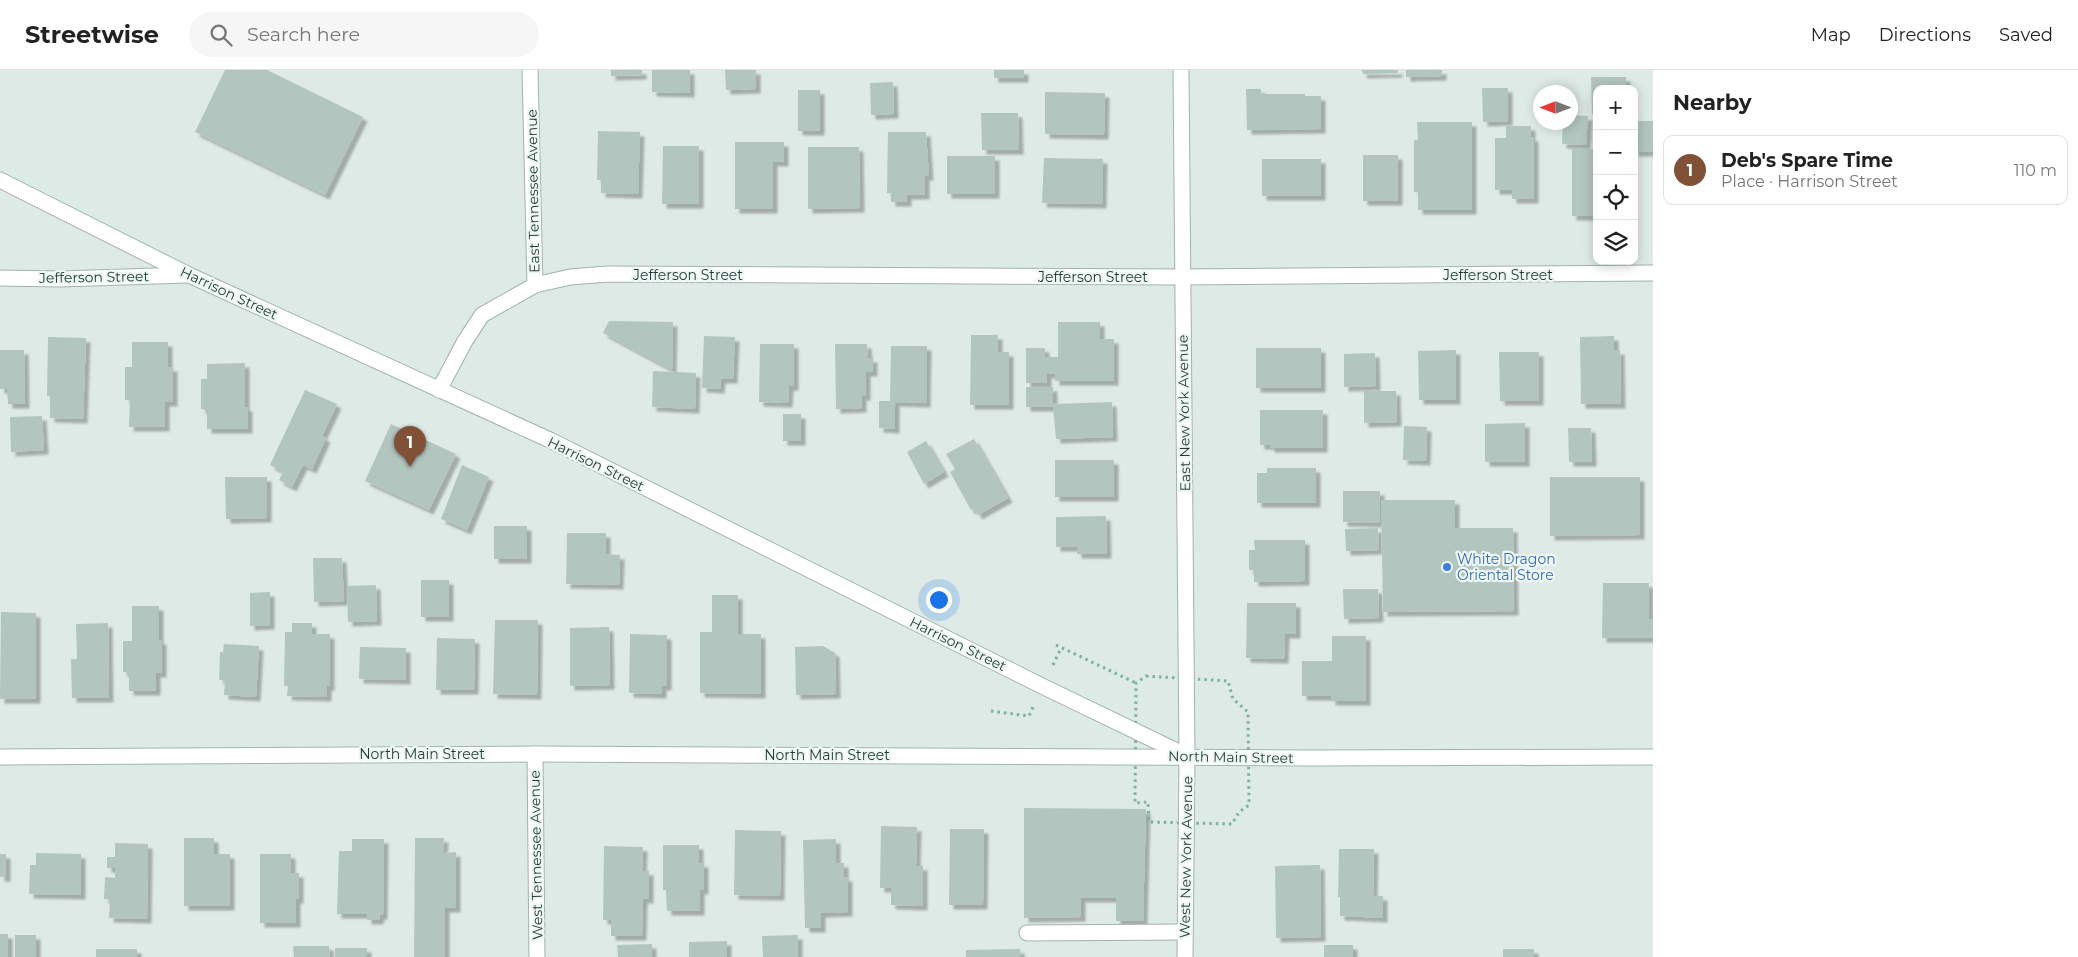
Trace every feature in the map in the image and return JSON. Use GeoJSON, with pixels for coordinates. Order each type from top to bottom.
{"type":"FeatureCollection","features":[{"type":"Feature","properties":{"kind":"street","name":"East Tennessee Avenue"},"geometry":{"type":"LineString","coordinates":[[439,390],[465,341],[482,315],[534,285],[530,70]]}},
{"type":"Feature","properties":{"kind":"street","name":"East New York Avenue"},"geometry":{"type":"LineString","coordinates":[[1180,70],[1188,756]]}},
{"type":"Feature","properties":{"kind":"street","name":"Harrison Street"},"geometry":{"type":"LineString","coordinates":[[0,180],[189,275],[552,442],[1034,682],[1188,756]]}},
{"type":"Feature","properties":{"kind":"street","name":"Jefferson Street"},"geometry":{"type":"LineString","coordinates":[[534,285],[570,277],[608,274],[1183,277],[1653,273]]}},
{"type":"Feature","properties":{"kind":"street","name":"Jefferson Street"},"geometry":{"type":"LineString","coordinates":[[0,278],[60,279],[189,275]]}},
{"type":"Feature","properties":{"kind":"street","name":"North Main Street"},"geometry":{"type":"LineString","coordinates":[[0,757],[535,754],[1310,758],[1653,757]]}},
{"type":"Feature","properties":{"kind":"street","name":"West Tennessee Avenue"},"geometry":{"type":"LineString","coordinates":[[535,754],[537,957]]}},
{"type":"Feature","properties":{"kind":"street","name":"West New York Avenue"},"geometry":{"type":"LineString","coordinates":[[1185,957],[1188,756]]}},
{"type":"Feature","properties":{"kind":"street"},"geometry":{"type":"LineString","coordinates":[[1028,933],[1185,932]]}},
{"type":"Feature","properties":{"kind":"path"},"geometry":{"type":"LineString","coordinates":[[1056,645],[1136,683]]}},
{"type":"Feature","properties":{"kind":"building"},"geometry":{"type":"Polygon","coordinates":[[[225,70],[267,70],[363,117],[325,195],[195,132],[225,70]]]}},
{"type":"Feature","properties":{"kind":"building"},"geometry":{"type":"Polygon","coordinates":[[[611,70],[642,70],[642,75],[611,76],[611,70]]]}},
{"type":"Feature","properties":{"kind":"building"},"geometry":{"type":"Polygon","coordinates":[[[652,70],[690,70],[690,93],[652,92],[652,70]]]}},
{"type":"Feature","properties":{"kind":"building"},"geometry":{"type":"Polygon","coordinates":[[[725,70],[756,70],[756,89],[726,90],[725,70]]]}},
{"type":"Feature","properties":{"kind":"building"},"geometry":{"type":"Polygon","coordinates":[[[994,70],[1024,70],[1024,78],[994,78],[994,70]]]}},
{"type":"Feature","properties":{"kind":"building"},"geometry":{"type":"Polygon","coordinates":[[[1362,70],[1398,70],[1398,73],[1363,74],[1362,70]]]}},
{"type":"Feature","properties":{"kind":"building"},"geometry":{"type":"Polygon","coordinates":[[[1406,70],[1442,70],[1442,76],[1406,77],[1406,70]]]}},
{"type":"Feature","properties":{"kind":"building"},"geometry":{"type":"Polygon","coordinates":[[[1591,77],[1626,77],[1626,85],[1593,85],[1592,114],[1591,77]]]}},
{"type":"Feature","properties":{"kind":"building"},"geometry":{"type":"Polygon","coordinates":[[[893,82],[894,114],[871,115],[870,83],[893,82]]]}},
{"type":"Feature","properties":{"kind":"building"},"geometry":{"type":"Polygon","coordinates":[[[1482,88],[1508,88],[1508,121],[1483,122],[1482,88]]]}},
{"type":"Feature","properties":{"kind":"building"},"geometry":{"type":"Polygon","coordinates":[[[1246,89],[1261,89],[1261,94],[1321,96],[1321,129],[1247,130],[1246,89]]]}},
{"type":"Feature","properties":{"kind":"building"},"geometry":{"type":"Polygon","coordinates":[[[798,90],[820,90],[820,131],[798,131],[798,90]]]}},
{"type":"Feature","properties":{"kind":"building"},"geometry":{"type":"Polygon","coordinates":[[[1045,92],[1105,93],[1104,135],[1045,134],[1045,92]]]}},
{"type":"Feature","properties":{"kind":"building"},"geometry":{"type":"Polygon","coordinates":[[[981,113],[1018,113],[1019,150],[982,150],[981,113]]]}},
{"type":"Feature","properties":{"kind":"building"},"geometry":{"type":"Polygon","coordinates":[[[1578,115],[1588,116],[1586,145],[1562,144],[1563,130],[1578,130],[1578,115]]]}},
{"type":"Feature","properties":{"kind":"building"},"geometry":{"type":"Polygon","coordinates":[[[1638,121],[1653,121],[1653,152],[1638,152],[1638,121]]]}},
{"type":"Feature","properties":{"kind":"building"},"geometry":{"type":"Polygon","coordinates":[[[1417,122],[1472,122],[1472,210],[1418,210],[1418,192],[1414,192],[1414,140],[1418,140],[1417,122]]]}},
{"type":"Feature","properties":{"kind":"building"},"geometry":{"type":"Polygon","coordinates":[[[1506,126],[1531,126],[1531,137],[1534,137],[1534,199],[1512,199],[1512,190],[1495,190],[1495,138],[1506,138],[1506,126]]]}},
{"type":"Feature","properties":{"kind":"building"},"geometry":{"type":"Polygon","coordinates":[[[598,131],[640,132],[638,194],[601,193],[601,180],[597,180],[598,131]]]}},
{"type":"Feature","properties":{"kind":"building"},"geometry":{"type":"Polygon","coordinates":[[[888,132],[926,132],[929,176],[925,176],[925,195],[907,195],[907,202],[891,202],[891,193],[887,193],[888,132]]]}},
{"type":"Feature","properties":{"kind":"building"},"geometry":{"type":"Polygon","coordinates":[[[735,142],[784,142],[784,162],[773,162],[773,209],[735,209],[735,142]]]}},
{"type":"Feature","properties":{"kind":"building"},"geometry":{"type":"Polygon","coordinates":[[[663,146],[699,146],[699,204],[662,204],[663,146]]]}},
{"type":"Feature","properties":{"kind":"building"},"geometry":{"type":"Polygon","coordinates":[[[808,147],[859,147],[860,208],[808,209],[808,147]]]}},
{"type":"Feature","properties":{"kind":"building"},"geometry":{"type":"Polygon","coordinates":[[[1572,149],[1593,149],[1593,216],[1572,216],[1572,149]]]}},
{"type":"Feature","properties":{"kind":"building"},"geometry":{"type":"Polygon","coordinates":[[[1363,155],[1398,155],[1398,201],[1363,201],[1363,155]]]}},
{"type":"Feature","properties":{"kind":"building"},"geometry":{"type":"Polygon","coordinates":[[[947,156],[995,156],[995,194],[947,194],[947,156]]]}},
{"type":"Feature","properties":{"kind":"building"},"geometry":{"type":"Polygon","coordinates":[[[1044,158],[1103,159],[1102,204],[1042,203],[1044,158]]]}},
{"type":"Feature","properties":{"kind":"building"},"geometry":{"type":"Polygon","coordinates":[[[1262,159],[1321,159],[1321,196],[1262,196],[1262,159]]]}},
{"type":"Feature","properties":{"kind":"building"},"geometry":{"type":"Polygon","coordinates":[[[609,321],[673,322],[672,370],[603,333],[609,321]]]}},
{"type":"Feature","properties":{"kind":"building"},"geometry":{"type":"Polygon","coordinates":[[[1058,322],[1100,322],[1100,339],[1114,339],[1114,381],[1055,381],[1055,374],[1047,374],[1047,383],[1026,383],[1026,348],[1045,348],[1045,357],[1058,357],[1058,322]]]}},
{"type":"Feature","properties":{"kind":"building"},"geometry":{"type":"Polygon","coordinates":[[[971,335],[998,335],[998,352],[1009,352],[1009,405],[970,405],[971,335]]]}},
{"type":"Feature","properties":{"kind":"building"},"geometry":{"type":"Polygon","coordinates":[[[704,336],[735,337],[733,379],[721,379],[720,389],[702,388],[704,336]]]}},
{"type":"Feature","properties":{"kind":"building"},"geometry":{"type":"Polygon","coordinates":[[[1614,336],[1614,350],[1620,350],[1621,404],[1581,404],[1580,337],[1614,336]]]}},
{"type":"Feature","properties":{"kind":"building"},"geometry":{"type":"Polygon","coordinates":[[[48,337],[86,338],[83,419],[50,418],[50,396],[47,396],[48,337]]]}},
{"type":"Feature","properties":{"kind":"building"},"geometry":{"type":"Polygon","coordinates":[[[132,342],[168,342],[168,367],[173,367],[173,402],[165,402],[165,427],[129,427],[130,400],[125,400],[125,367],[132,367],[132,342]]]}},
{"type":"Feature","properties":{"kind":"building"},"geometry":{"type":"Polygon","coordinates":[[[760,344],[794,344],[794,386],[789,386],[788,403],[759,402],[760,344]]]}},
{"type":"Feature","properties":{"kind":"building"},"geometry":{"type":"Polygon","coordinates":[[[835,344],[867,344],[868,358],[873,358],[873,372],[866,372],[866,396],[862,396],[862,408],[836,409],[835,344]]]}},
{"type":"Feature","properties":{"kind":"building"},"geometry":{"type":"Polygon","coordinates":[[[891,346],[927,346],[926,403],[895,402],[895,429],[879,428],[879,401],[890,401],[891,346]]]}},
{"type":"Feature","properties":{"kind":"building"},"geometry":{"type":"Polygon","coordinates":[[[1256,348],[1321,348],[1321,388],[1256,388],[1256,348]]]}},
{"type":"Feature","properties":{"kind":"building"},"geometry":{"type":"Polygon","coordinates":[[[0,350],[24,350],[25,404],[8,404],[7,389],[0,389],[0,350]]]}},
{"type":"Feature","properties":{"kind":"building"},"geometry":{"type":"Polygon","coordinates":[[[1456,350],[1456,400],[1419,400],[1418,351],[1456,350]]]}},
{"type":"Feature","properties":{"kind":"building"},"geometry":{"type":"Polygon","coordinates":[[[1499,352],[1539,352],[1539,401],[1500,401],[1499,352]]]}},
{"type":"Feature","properties":{"kind":"building"},"geometry":{"type":"Polygon","coordinates":[[[1375,353],[1376,386],[1344,387],[1344,354],[1375,353]]]}},
{"type":"Feature","properties":{"kind":"building"},"geometry":{"type":"Polygon","coordinates":[[[245,363],[245,407],[248,407],[248,429],[207,429],[207,410],[201,409],[201,379],[207,379],[207,364],[245,363]]]}},
{"type":"Feature","properties":{"kind":"building"},"geometry":{"type":"Polygon","coordinates":[[[653,371],[696,373],[695,409],[652,407],[653,371]]]}},
{"type":"Feature","properties":{"kind":"building"},"geometry":{"type":"Polygon","coordinates":[[[1026,387],[1053,387],[1053,404],[1112,402],[1113,437],[1056,439],[1053,407],[1026,407],[1026,387]]]}},
{"type":"Feature","properties":{"kind":"building"},"geometry":{"type":"Polygon","coordinates":[[[305,390],[337,404],[322,436],[326,438],[312,469],[303,465],[292,487],[279,480],[283,472],[270,465],[305,390]]]}},
{"type":"Feature","properties":{"kind":"building"},"geometry":{"type":"Polygon","coordinates":[[[1364,391],[1396,391],[1397,422],[1364,423],[1364,391]]]}},
{"type":"Feature","properties":{"kind":"building"},"geometry":{"type":"Polygon","coordinates":[[[1260,410],[1323,410],[1323,448],[1270,448],[1270,445],[1260,445],[1260,410]]]}},
{"type":"Feature","properties":{"kind":"building"},"geometry":{"type":"Polygon","coordinates":[[[783,414],[801,414],[801,441],[783,441],[783,414]]]}},
{"type":"Feature","properties":{"kind":"building"},"geometry":{"type":"Polygon","coordinates":[[[42,416],[44,450],[11,452],[10,417],[42,416]]]}},
{"type":"Feature","properties":{"kind":"building"},"geometry":{"type":"Polygon","coordinates":[[[1525,423],[1525,462],[1485,462],[1485,424],[1525,423]]]}},
{"type":"Feature","properties":{"kind":"building"},"geometry":{"type":"Polygon","coordinates":[[[391,424],[456,454],[429,510],[365,481],[391,424]]]}},
{"type":"Feature","properties":{"kind":"building"},"geometry":{"type":"Polygon","coordinates":[[[1404,426],[1427,427],[1426,461],[1403,460],[1404,426]]]}},
{"type":"Feature","properties":{"kind":"building"},"geometry":{"type":"Polygon","coordinates":[[[1568,428],[1591,428],[1592,462],[1569,462],[1568,428]]]}},
{"type":"Feature","properties":{"kind":"building"},"geometry":{"type":"Polygon","coordinates":[[[974,439],[1008,498],[978,515],[974,508],[971,510],[950,472],[955,469],[946,454],[974,439]]]}},
{"type":"Feature","properties":{"kind":"building"},"geometry":{"type":"Polygon","coordinates":[[[926,441],[944,472],[924,484],[907,452],[926,441]]]}},
{"type":"Feature","properties":{"kind":"building"},"geometry":{"type":"Polygon","coordinates":[[[1055,460],[1114,460],[1114,497],[1055,497],[1055,460]]]}},
{"type":"Feature","properties":{"kind":"building"},"geometry":{"type":"Polygon","coordinates":[[[462,465],[489,477],[467,530],[441,519],[462,465]]]}},
{"type":"Feature","properties":{"kind":"building"},"geometry":{"type":"Polygon","coordinates":[[[1267,468],[1316,468],[1316,503],[1257,503],[1257,473],[1267,473],[1267,468]]]}},
{"type":"Feature","properties":{"kind":"building"},"geometry":{"type":"Polygon","coordinates":[[[225,477],[267,477],[267,518],[226,519],[225,477]]]}},
{"type":"Feature","properties":{"kind":"building"},"geometry":{"type":"Polygon","coordinates":[[[1550,477],[1640,477],[1640,535],[1550,536],[1550,477]]]}},
{"type":"Feature","properties":{"kind":"building"},"geometry":{"type":"Polygon","coordinates":[[[1343,491],[1380,491],[1380,523],[1343,522],[1343,491]]]}},
{"type":"Feature","properties":{"kind":"building"},"geometry":{"type":"Polygon","coordinates":[[[1381,500],[1455,500],[1455,528],[1513,528],[1514,611],[1383,612],[1381,500]]]}},
{"type":"Feature","properties":{"kind":"building"},"geometry":{"type":"Polygon","coordinates":[[[1106,516],[1107,554],[1077,554],[1077,547],[1056,547],[1056,517],[1106,516]]]}},
{"type":"Feature","properties":{"kind":"building"},"geometry":{"type":"Polygon","coordinates":[[[494,526],[527,526],[527,559],[494,559],[494,526]]]}},
{"type":"Feature","properties":{"kind":"building"},"geometry":{"type":"Polygon","coordinates":[[[1378,528],[1379,550],[1346,551],[1345,529],[1378,528]]]}},
{"type":"Feature","properties":{"kind":"building"},"geometry":{"type":"Polygon","coordinates":[[[567,533],[606,533],[606,554],[620,555],[619,585],[566,584],[567,533]]]}},
{"type":"Feature","properties":{"kind":"building"},"geometry":{"type":"Polygon","coordinates":[[[1254,540],[1305,540],[1305,581],[1254,582],[1254,570],[1249,570],[1249,550],[1255,550],[1254,540]]]}},
{"type":"Feature","properties":{"kind":"building"},"geometry":{"type":"Polygon","coordinates":[[[313,558],[342,558],[344,601],[314,602],[313,558]]]}},
{"type":"Feature","properties":{"kind":"building"},"geometry":{"type":"Polygon","coordinates":[[[421,580],[449,580],[449,617],[421,617],[421,580]]]}},
{"type":"Feature","properties":{"kind":"building"},"geometry":{"type":"Polygon","coordinates":[[[1603,583],[1649,583],[1649,619],[1653,619],[1653,638],[1602,638],[1603,583]]]}},
{"type":"Feature","properties":{"kind":"building"},"geometry":{"type":"Polygon","coordinates":[[[376,585],[377,621],[348,622],[347,586],[376,585]]]}},
{"type":"Feature","properties":{"kind":"building"},"geometry":{"type":"Polygon","coordinates":[[[1343,589],[1378,589],[1379,618],[1344,619],[1343,589]]]}},
{"type":"Feature","properties":{"kind":"building"},"geometry":{"type":"Polygon","coordinates":[[[270,592],[270,625],[250,626],[250,593],[270,592]]]}},
{"type":"Feature","properties":{"kind":"building"},"geometry":{"type":"Polygon","coordinates":[[[712,595],[738,595],[738,634],[761,634],[761,694],[700,693],[700,632],[712,632],[712,595]]]}},
{"type":"Feature","properties":{"kind":"building"},"geometry":{"type":"Polygon","coordinates":[[[1247,603],[1296,603],[1296,634],[1285,634],[1284,659],[1246,658],[1247,603]]]}},
{"type":"Feature","properties":{"kind":"building"},"geometry":{"type":"Polygon","coordinates":[[[132,606],[159,606],[159,640],[162,640],[162,673],[156,673],[156,691],[129,691],[129,673],[123,672],[123,641],[132,641],[132,606]]]}},
{"type":"Feature","properties":{"kind":"building"},"geometry":{"type":"Polygon","coordinates":[[[1,612],[36,613],[36,699],[0,699],[1,612]]]}},
{"type":"Feature","properties":{"kind":"building"},"geometry":{"type":"Polygon","coordinates":[[[495,620],[538,620],[537,695],[493,694],[495,620]]]}},
{"type":"Feature","properties":{"kind":"building"},"geometry":{"type":"Polygon","coordinates":[[[108,623],[109,698],[72,698],[71,659],[77,659],[76,624],[108,623]]]}},
{"type":"Feature","properties":{"kind":"building"},"geometry":{"type":"Polygon","coordinates":[[[292,623],[312,623],[312,634],[330,634],[330,686],[327,686],[327,697],[287,696],[288,686],[284,686],[285,632],[292,632],[292,623]]]}},
{"type":"Feature","properties":{"kind":"building"},"geometry":{"type":"Polygon","coordinates":[[[609,627],[610,685],[570,686],[570,628],[609,627]]]}},
{"type":"Feature","properties":{"kind":"building"},"geometry":{"type":"Polygon","coordinates":[[[630,634],[667,635],[667,686],[662,686],[662,694],[629,693],[630,634]]]}},
{"type":"Feature","properties":{"kind":"building"},"geometry":{"type":"Polygon","coordinates":[[[1332,636],[1366,636],[1366,701],[1331,701],[1331,696],[1302,696],[1302,661],[1332,661],[1332,636]]]}},
{"type":"Feature","properties":{"kind":"building"},"geometry":{"type":"Polygon","coordinates":[[[437,638],[475,639],[474,690],[436,690],[437,638]]]}},
{"type":"Feature","properties":{"kind":"building"},"geometry":{"type":"Polygon","coordinates":[[[224,644],[259,646],[256,697],[224,695],[225,680],[219,680],[220,652],[223,652],[224,644]]]}},
{"type":"Feature","properties":{"kind":"building"},"geometry":{"type":"Polygon","coordinates":[[[823,646],[835,653],[836,694],[796,695],[795,647],[823,646]]]}},
{"type":"Feature","properties":{"kind":"building"},"geometry":{"type":"Polygon","coordinates":[[[360,647],[406,648],[406,680],[359,679],[360,647]]]}},
{"type":"Feature","properties":{"kind":"building"},"geometry":{"type":"Polygon","coordinates":[[[1024,808],[1146,809],[1143,921],[1116,921],[1116,898],[1081,898],[1081,917],[1024,918],[1024,808]]]}},
{"type":"Feature","properties":{"kind":"building"},"geometry":{"type":"Polygon","coordinates":[[[881,826],[917,827],[916,866],[923,866],[923,906],[891,905],[891,888],[880,888],[881,826]]]}},
{"type":"Feature","properties":{"kind":"building"},"geometry":{"type":"Polygon","coordinates":[[[950,829],[984,829],[983,905],[949,905],[950,829]]]}},
{"type":"Feature","properties":{"kind":"building"},"geometry":{"type":"Polygon","coordinates":[[[735,830],[781,831],[780,896],[734,895],[735,830]]]}},
{"type":"Feature","properties":{"kind":"building"},"geometry":{"type":"Polygon","coordinates":[[[184,838],[214,838],[214,854],[230,854],[230,906],[184,906],[184,838]]]}},
{"type":"Feature","properties":{"kind":"building"},"geometry":{"type":"Polygon","coordinates":[[[415,838],[444,838],[443,853],[456,852],[456,908],[445,908],[445,957],[414,957],[415,838]]]}},
{"type":"Feature","properties":{"kind":"building"},"geometry":{"type":"Polygon","coordinates":[[[352,839],[384,839],[383,915],[380,915],[379,920],[367,920],[367,914],[337,914],[339,851],[352,851],[352,839]]]}},
{"type":"Feature","properties":{"kind":"building"},"geometry":{"type":"Polygon","coordinates":[[[836,839],[836,863],[844,863],[844,877],[848,877],[848,912],[821,913],[821,928],[805,928],[803,840],[836,839]]]}},
{"type":"Feature","properties":{"kind":"building"},"geometry":{"type":"Polygon","coordinates":[[[115,843],[148,844],[147,919],[109,918],[110,899],[104,899],[105,877],[115,878],[115,868],[107,868],[107,857],[115,857],[115,843]]]}},
{"type":"Feature","properties":{"kind":"building"},"geometry":{"type":"Polygon","coordinates":[[[663,845],[699,845],[699,863],[704,863],[704,890],[700,890],[700,911],[667,911],[666,890],[663,890],[663,845]]]}},
{"type":"Feature","properties":{"kind":"building"},"geometry":{"type":"Polygon","coordinates":[[[604,846],[643,847],[642,871],[649,871],[649,899],[643,899],[642,936],[611,936],[611,920],[603,920],[604,846]]]}},
{"type":"Feature","properties":{"kind":"building"},"geometry":{"type":"Polygon","coordinates":[[[1339,849],[1374,849],[1373,896],[1383,896],[1383,918],[1340,916],[1340,897],[1338,897],[1339,849]]]}},
{"type":"Feature","properties":{"kind":"building"},"geometry":{"type":"Polygon","coordinates":[[[36,853],[81,854],[81,895],[29,894],[30,865],[36,865],[36,853]]]}},
{"type":"Feature","properties":{"kind":"building"},"geometry":{"type":"Polygon","coordinates":[[[0,854],[6,854],[6,877],[0,877],[0,854]]]}},
{"type":"Feature","properties":{"kind":"building"},"geometry":{"type":"Polygon","coordinates":[[[260,854],[291,854],[291,873],[299,873],[299,899],[296,899],[296,923],[260,923],[260,854]]]}},
{"type":"Feature","properties":{"kind":"building"},"geometry":{"type":"Polygon","coordinates":[[[1320,865],[1321,937],[1276,938],[1275,866],[1320,865]]]}},
{"type":"Feature","properties":{"kind":"building"},"geometry":{"type":"Polygon","coordinates":[[[0,934],[8,934],[8,957],[0,957],[0,934]]]}},
{"type":"Feature","properties":{"kind":"building"},"geometry":{"type":"Polygon","coordinates":[[[15,935],[36,935],[36,957],[15,957],[15,935]]]}},
{"type":"Feature","properties":{"kind":"building"},"geometry":{"type":"Polygon","coordinates":[[[798,935],[798,957],[763,957],[762,936],[798,935]]]}},
{"type":"Feature","properties":{"kind":"building"},"geometry":{"type":"Polygon","coordinates":[[[727,941],[727,957],[689,957],[689,942],[727,941]]]}},
{"type":"Feature","properties":{"kind":"building"},"geometry":{"type":"Polygon","coordinates":[[[652,944],[652,957],[618,957],[617,945],[652,944]]]}},
{"type":"Feature","properties":{"kind":"building"},"geometry":{"type":"Polygon","coordinates":[[[1324,945],[1353,945],[1353,957],[1324,957],[1324,945]]]}},
{"type":"Feature","properties":{"kind":"building"},"geometry":{"type":"Polygon","coordinates":[[[293,946],[329,946],[330,957],[294,957],[293,946]]]}},
{"type":"Feature","properties":{"kind":"building"},"geometry":{"type":"Polygon","coordinates":[[[335,948],[367,948],[367,957],[335,957],[335,948]]]}},
{"type":"Feature","properties":{"kind":"building"},"geometry":{"type":"Polygon","coordinates":[[[96,949],[137,949],[137,957],[96,957],[96,949]]]}},
{"type":"Feature","properties":{"kind":"building"},"geometry":{"type":"Polygon","coordinates":[[[1020,949],[1021,957],[966,957],[966,950],[1020,949]]]}},
{"type":"Feature","properties":{"kind":"building"},"geometry":{"type":"Polygon","coordinates":[[[1503,949],[1534,949],[1534,957],[1503,957],[1503,949]]]}},
{"type":"Feature","properties":{"kind":"place","name":"Deb's Spare Time"},"geometry":{"type":"Point","coordinates":[410,467]}},
{"type":"Feature","properties":{"kind":"place","name":"White Dragon Oriental Store"},"geometry":{"type":"Point","coordinates":[1447,567]}}]}
